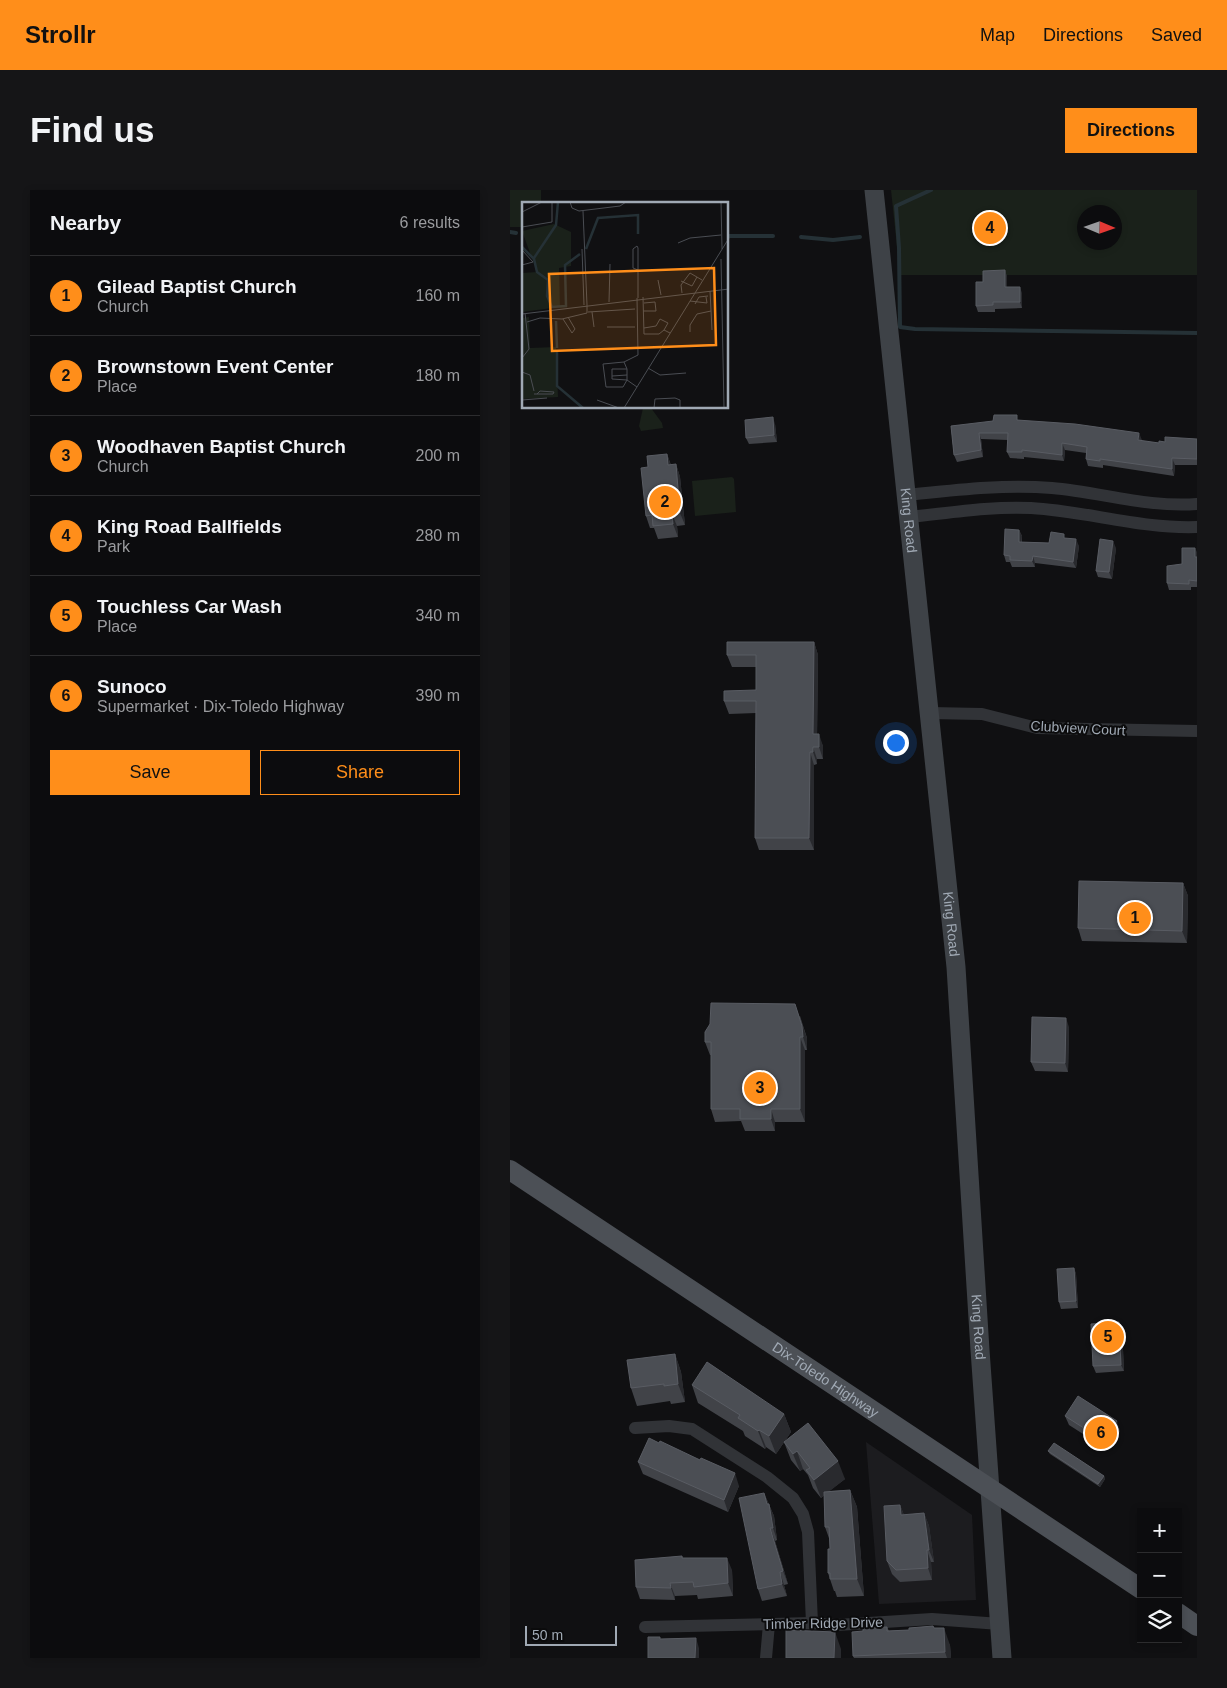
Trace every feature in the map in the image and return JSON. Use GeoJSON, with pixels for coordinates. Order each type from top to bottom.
{"type":"FeatureCollection","features":[{"type":"Feature","properties":{"kind":"main road","name":"King Road"},"geometry":{"type":"LineString","coordinates":[[874,190],[957,977],[980,1350],[1002,1658]]}},
{"type":"Feature","properties":{"kind":"main road","name":"Dix-Toledo Highway"},"geometry":{"type":"LineString","coordinates":[[510,1170],[1137,1585]]}},
{"type":"Feature","properties":{"kind":"main road"},"geometry":{"type":"LineString","coordinates":[[1182,1616],[1197,1626]]}},
{"type":"Feature","properties":{"kind":"street"},"geometry":{"type":"LineString","coordinates":[[906,495],[999,486],[1032,487],[1144,501],[1197,504]]}},
{"type":"Feature","properties":{"kind":"street"},"geometry":{"type":"LineString","coordinates":[[1030,508],[1032,487]]}},
{"type":"Feature","properties":{"kind":"street"},"geometry":{"type":"LineString","coordinates":[[1140,522],[1144,501]]}},
{"type":"Feature","properties":{"kind":"street"},"geometry":{"type":"LineString","coordinates":[[909,517],[997,508],[1030,508],[1197,527]]}},
{"type":"Feature","properties":{"kind":"street","name":"Clubview Court"},"geometry":{"type":"LineString","coordinates":[[930,713],[982,714],[1037,728],[1197,731]]}},
{"type":"Feature","properties":{"kind":"street"},"geometry":{"type":"LineString","coordinates":[[635,1428],[674,1426],[692,1429],[766,1477],[793,1498],[803,1514],[808,1532],[812,1623]]}},
{"type":"Feature","properties":{"kind":"street","name":"Timber Ridge Drive"},"geometry":{"type":"LineString","coordinates":[[645,1627],[812,1623],[836,1625],[932,1619],[1000,1624]]}},
{"type":"Feature","properties":{"kind":"street"},"geometry":{"type":"LineString","coordinates":[[766,1658],[769,1624]]}},
{"type":"Feature","properties":{"kind":"shaded area"},"geometry":{"type":"Polygon","coordinates":[[[510,190],[541,190],[541,202],[522,202],[522,227],[510,227],[510,190]]]}},
{"type":"Feature","properties":{"kind":"shaded area"},"geometry":{"type":"Polygon","coordinates":[[[891,190],[1197,190],[1197,275],[900,275],[891,190]]]}},
{"type":"Feature","properties":{"kind":"shaded area"},"geometry":{"type":"Polygon","coordinates":[[[643,409],[652,409],[662,423],[663,428],[641,431],[639,426],[643,409]]]}},
{"type":"Feature","properties":{"kind":"shaded area"},"geometry":{"type":"Polygon","coordinates":[[[732,477],[734,479],[736,512],[695,516],[692,481],[732,477]]]}},
{"type":"Feature","properties":{"kind":"shaded area"},"geometry":{"type":"Polygon","coordinates":[[[866,1442],[972,1515],[976,1600],[879,1604],[866,1442]]]}},
{"type":"Feature","properties":{"kind":"building"},"geometry":{"type":"Polygon","coordinates":[[[1005,270],[1005,287],[1020,287],[1020,302],[993,302],[993,305],[976,306],[976,282],[983,282],[983,271],[1005,270]]]}},
{"type":"Feature","properties":{"kind":"building"},"geometry":{"type":"Polygon","coordinates":[[[994,415],[1017,415],[1017,420],[1075,424],[1139,433],[1138,440],[1159,443],[1159,441],[1165,442],[1165,437],[1197,439],[1197,459],[1172,458],[1172,469],[1100,459],[1100,461],[1086,459],[1087,447],[1062,443],[1062,455],[1022,450],[1022,452],[1007,452],[1008,433],[979,433],[981,450],[954,455],[951,426],[993,421],[994,415]]]}},
{"type":"Feature","properties":{"kind":"building"},"geometry":{"type":"Polygon","coordinates":[[[773,417],[774,435],[746,438],[745,420],[773,417]]]}},
{"type":"Feature","properties":{"kind":"building"},"geometry":{"type":"Polygon","coordinates":[[[667,454],[668,465],[676,464],[680,513],[672,514],[673,524],[653,526],[652,515],[646,516],[641,468],[648,467],[647,456],[667,454]]]}},
{"type":"Feature","properties":{"kind":"building"},"geometry":{"type":"Polygon","coordinates":[[[1005,529],[1019,530],[1019,542],[1049,543],[1051,532],[1064,534],[1064,538],[1076,539],[1073,562],[1033,556],[1032,561],[1010,560],[1010,556],[1004,555],[1005,529]]]}},
{"type":"Feature","properties":{"kind":"building"},"geometry":{"type":"Polygon","coordinates":[[[1100,539],[1113,541],[1109,572],[1096,571],[1100,539]]]}},
{"type":"Feature","properties":{"kind":"building"},"geometry":{"type":"Polygon","coordinates":[[[1182,548],[1195,548],[1197,581],[1189,580],[1189,584],[1167,583],[1167,566],[1182,564],[1182,548]]]}},
{"type":"Feature","properties":{"kind":"building"},"geometry":{"type":"Polygon","coordinates":[[[727,642],[814,642],[813,734],[819,734],[819,747],[813,747],[813,752],[810,752],[809,838],[755,838],[756,701],[724,701],[724,691],[756,690],[756,655],[727,655],[727,642]]]}},
{"type":"Feature","properties":{"kind":"building"},"geometry":{"type":"Polygon","coordinates":[[[1079,881],[1183,883],[1182,931],[1078,928],[1079,881]]]}},
{"type":"Feature","properties":{"kind":"building"},"geometry":{"type":"Polygon","coordinates":[[[711,1003],[795,1004],[802,1026],[803,1037],[800,1037],[800,1109],[771,1109],[771,1119],[740,1119],[740,1109],[711,1109],[711,1042],[705,1042],[705,1032],[710,1024],[711,1003]]]}},
{"type":"Feature","properties":{"kind":"building"},"geometry":{"type":"Polygon","coordinates":[[[1032,1017],[1066,1018],[1065,1063],[1031,1062],[1032,1017]]]}},
{"type":"Feature","properties":{"kind":"building"},"geometry":{"type":"Polygon","coordinates":[[[1074,1268],[1076,1301],[1059,1302],[1057,1269],[1074,1268]]]}},
{"type":"Feature","properties":{"kind":"building"},"geometry":{"type":"Polygon","coordinates":[[[1119,1322],[1121,1365],[1093,1366],[1091,1324],[1119,1322]]]}},
{"type":"Feature","properties":{"kind":"building"},"geometry":{"type":"Polygon","coordinates":[[[675,1354],[678,1384],[631,1388],[627,1360],[675,1354]]]}},
{"type":"Feature","properties":{"kind":"building"},"geometry":{"type":"Polygon","coordinates":[[[707,1362],[784,1414],[769,1436],[738,1418],[740,1415],[692,1385],[707,1362]]]}},
{"type":"Feature","properties":{"kind":"building"},"geometry":{"type":"Polygon","coordinates":[[[1078,1396],[1117,1421],[1104,1441],[1065,1416],[1078,1396]]]}},
{"type":"Feature","properties":{"kind":"building"},"geometry":{"type":"Polygon","coordinates":[[[808,1423],[838,1461],[814,1480],[806,1470],[810,1468],[797,1451],[793,1454],[784,1442],[808,1423]]]}},
{"type":"Feature","properties":{"kind":"building"},"geometry":{"type":"Polygon","coordinates":[[[649,1438],[735,1473],[724,1500],[638,1462],[649,1438]]]}},
{"type":"Feature","properties":{"kind":"building"},"geometry":{"type":"Polygon","coordinates":[[[1054,1443],[1104,1476],[1098,1484],[1048,1451],[1054,1443]]]}},
{"type":"Feature","properties":{"kind":"building"},"geometry":{"type":"Polygon","coordinates":[[[850,1490],[857,1579],[830,1579],[830,1573],[828,1573],[829,1527],[825,1527],[824,1492],[850,1490]]]}},
{"type":"Feature","properties":{"kind":"building"},"geometry":{"type":"Polygon","coordinates":[[[764,1493],[767,1504],[769,1504],[773,1528],[770,1528],[783,1571],[780,1572],[782,1584],[758,1589],[739,1498],[764,1493]]]}},
{"type":"Feature","properties":{"kind":"building"},"geometry":{"type":"Polygon","coordinates":[[[900,1505],[901,1515],[924,1513],[929,1550],[927,1550],[928,1568],[896,1570],[887,1561],[884,1506],[900,1505]]]}},
{"type":"Feature","properties":{"kind":"building"},"geometry":{"type":"Polygon","coordinates":[[[682,1556],[682,1558],[727,1558],[728,1583],[694,1587],[693,1582],[670,1583],[671,1588],[636,1587],[635,1560],[682,1556]]]}},
{"type":"Feature","properties":{"kind":"building"},"geometry":{"type":"Polygon","coordinates":[[[933,1626],[934,1628],[944,1628],[945,1652],[853,1656],[852,1632],[863,1631],[863,1628],[887,1627],[887,1631],[933,1626]]]}},
{"type":"Feature","properties":{"kind":"building"},"geometry":{"type":"Polygon","coordinates":[[[786,1630],[835,1632],[834,1658],[786,1658],[786,1630]]]}},
{"type":"Feature","properties":{"kind":"building"},"geometry":{"type":"Polygon","coordinates":[[[648,1637],[660,1637],[660,1639],[696,1638],[695,1658],[648,1658],[648,1637]]]}},
{"type":"Feature","properties":{"kind":"waterway"},"geometry":{"type":"LineString","coordinates":[[931,190],[896,206],[899,248],[900,327],[915,329],[1197,333]]}},
{"type":"Feature","properties":{"kind":"waterway"},"geometry":{"type":"LineString","coordinates":[[510,232],[516,233]]}},
{"type":"Feature","properties":{"kind":"waterway"},"geometry":{"type":"LineString","coordinates":[[729,236],[773,236]]}},
{"type":"Feature","properties":{"kind":"waterway"},"geometry":{"type":"LineString","coordinates":[[801,237],[833,240],[860,237]]}},
{"type":"Feature","properties":{"kind":"place","name":"King Road Ballfields"},"geometry":{"type":"Point","coordinates":[990,228]}},
{"type":"Feature","properties":{"kind":"place","name":"Brownstown Event Center"},"geometry":{"type":"Point","coordinates":[665,502]}},
{"type":"Feature","properties":{"kind":"place","name":"Gilead Baptist Church"},"geometry":{"type":"Point","coordinates":[1135,918]}},
{"type":"Feature","properties":{"kind":"place","name":"Woodhaven Baptist Church"},"geometry":{"type":"Point","coordinates":[760,1088]}},
{"type":"Feature","properties":{"kind":"place","name":"Touchless Car Wash"},"geometry":{"type":"Point","coordinates":[1108,1337]}},
{"type":"Feature","properties":{"kind":"place","name":"Sunoco"},"geometry":{"type":"Point","coordinates":[1101,1433]}}]}
